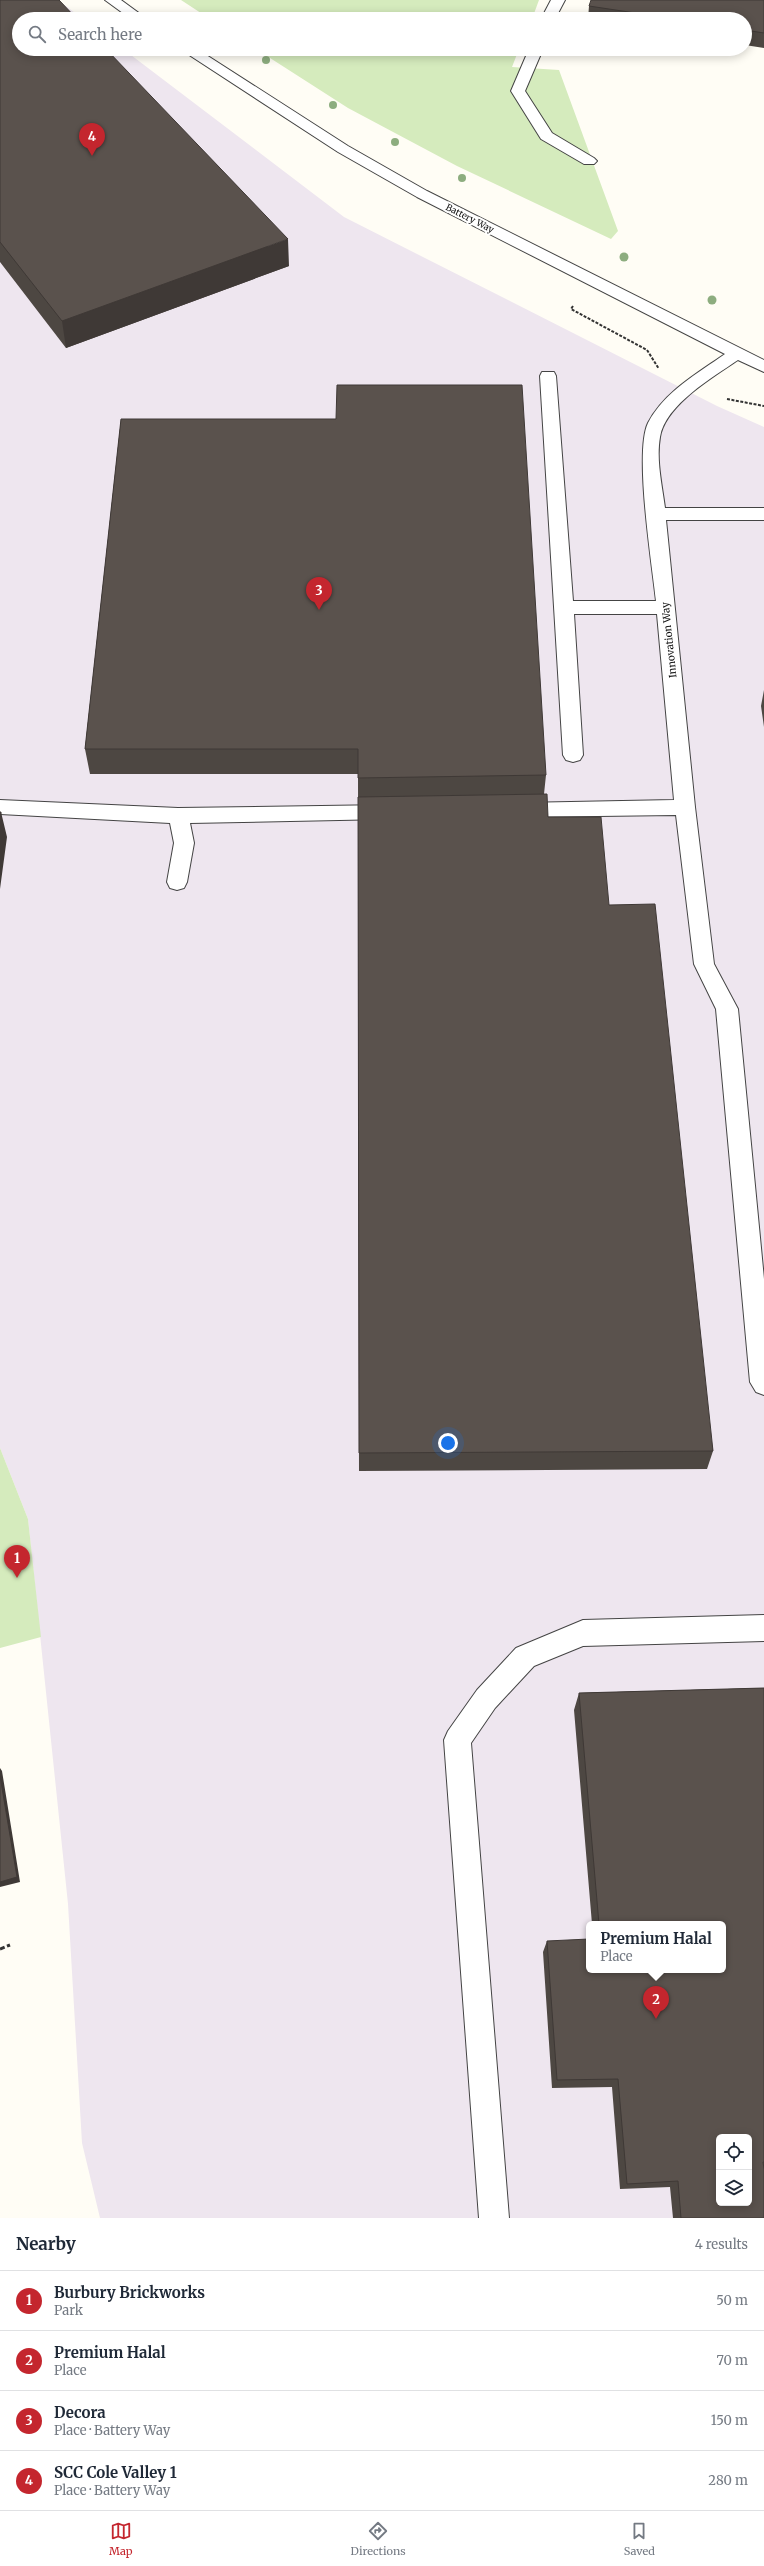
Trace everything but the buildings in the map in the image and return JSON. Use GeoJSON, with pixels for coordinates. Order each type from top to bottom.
{"type":"FeatureCollection","features":[{"type":"Feature","properties":{"kind":"street"},"geometry":{"type":"LineString","coordinates":[[112,0],[130,12]]}},
{"type":"Feature","properties":{"kind":"street"},"geometry":{"type":"LineString","coordinates":[[552,12],[558,0]]}},
{"type":"Feature","properties":{"kind":"street","name":"Battery Way"},"geometry":{"type":"LineString","coordinates":[[197,56],[342,149],[422,194],[764,367]]}},
{"type":"Feature","properties":{"kind":"street"},"geometry":{"type":"LineString","coordinates":[[533,56],[518,91],[546,136],[590,161]]}},
{"type":"Feature","properties":{"kind":"street","name":"Innovation Way"},"geometry":{"type":"LineString","coordinates":[[736,354],[694,383],[661,414],[652,435],[651,459],[685,807],[704,964],[727,1008],[762,1382],[764,1384]]}},
{"type":"Feature","properties":{"kind":"street"},"geometry":{"type":"LineString","coordinates":[[548,376],[573,755]]}},
{"type":"Feature","properties":{"kind":"street"},"geometry":{"type":"LineString","coordinates":[[656,514],[764,514]]}},
{"type":"Feature","properties":{"kind":"street"},"geometry":{"type":"LineString","coordinates":[[564,607],[666,608]]}},
{"type":"Feature","properties":{"kind":"street"},"geometry":{"type":"LineString","coordinates":[[0,807],[178,816],[408,812]]}},
{"type":"Feature","properties":{"kind":"street"},"geometry":{"type":"LineString","coordinates":[[503,810],[685,807]]}},
{"type":"Feature","properties":{"kind":"street"},"geometry":{"type":"LineString","coordinates":[[177,882],[184,843],[178,816]]}},
{"type":"Feature","properties":{"kind":"street"},"geometry":{"type":"LineString","coordinates":[[494,2218],[457,1740],[486,1699],[525,1658],[583,1633],[764,1628]]}},
{"type":"Feature","properties":{"kind":"path"},"geometry":{"type":"LineString","coordinates":[[575,302],[571,309],[646,350],[656,368],[694,383],[731,401],[764,406]]}},
{"type":"Feature","properties":{"kind":"path"},"geometry":{"type":"LineString","coordinates":[[0,1949],[10,1945]]}},
{"type":"Feature","properties":{"kind":"shaded area"},"geometry":{"type":"Polygon","coordinates":[[[0,0],[58,0],[74,12],[12,12],[12,56],[132,56],[344,217],[717,406],[764,427],[764,2218],[100,2218],[82,2143],[68,1904],[28,1519],[0,1448],[0,0]]]}},
{"type":"Feature","properties":{"kind":"green space"},"geometry":{"type":"Polygon","coordinates":[[[181,0],[539,0],[535,12],[199,12],[181,0]]]}},
{"type":"Feature","properties":{"kind":"green space"},"geometry":{"type":"Polygon","coordinates":[[[267,56],[516,56],[512,67],[559,70],[618,231],[611,239],[457,166],[348,108],[267,56]]]}},
{"type":"Feature","properties":{"kind":"green space"},"geometry":{"type":"Polygon","coordinates":[[[0,1448],[28,1519],[41,1637],[0,1648],[0,1448]]]}},
{"type":"Feature","properties":{"kind":"place","name":"SCC Cole Valley 1"},"geometry":{"type":"Point","coordinates":[92,156]}},
{"type":"Feature","properties":{"kind":"place","name":"Decora"},"geometry":{"type":"Point","coordinates":[319,610]}},
{"type":"Feature","properties":{"kind":"place","name":"Burbury Brickworks"},"geometry":{"type":"Point","coordinates":[17,1578]}},
{"type":"Feature","properties":{"kind":"place","name":"Premium Halal"},"geometry":{"type":"Point","coordinates":[656,2019]}}]}
